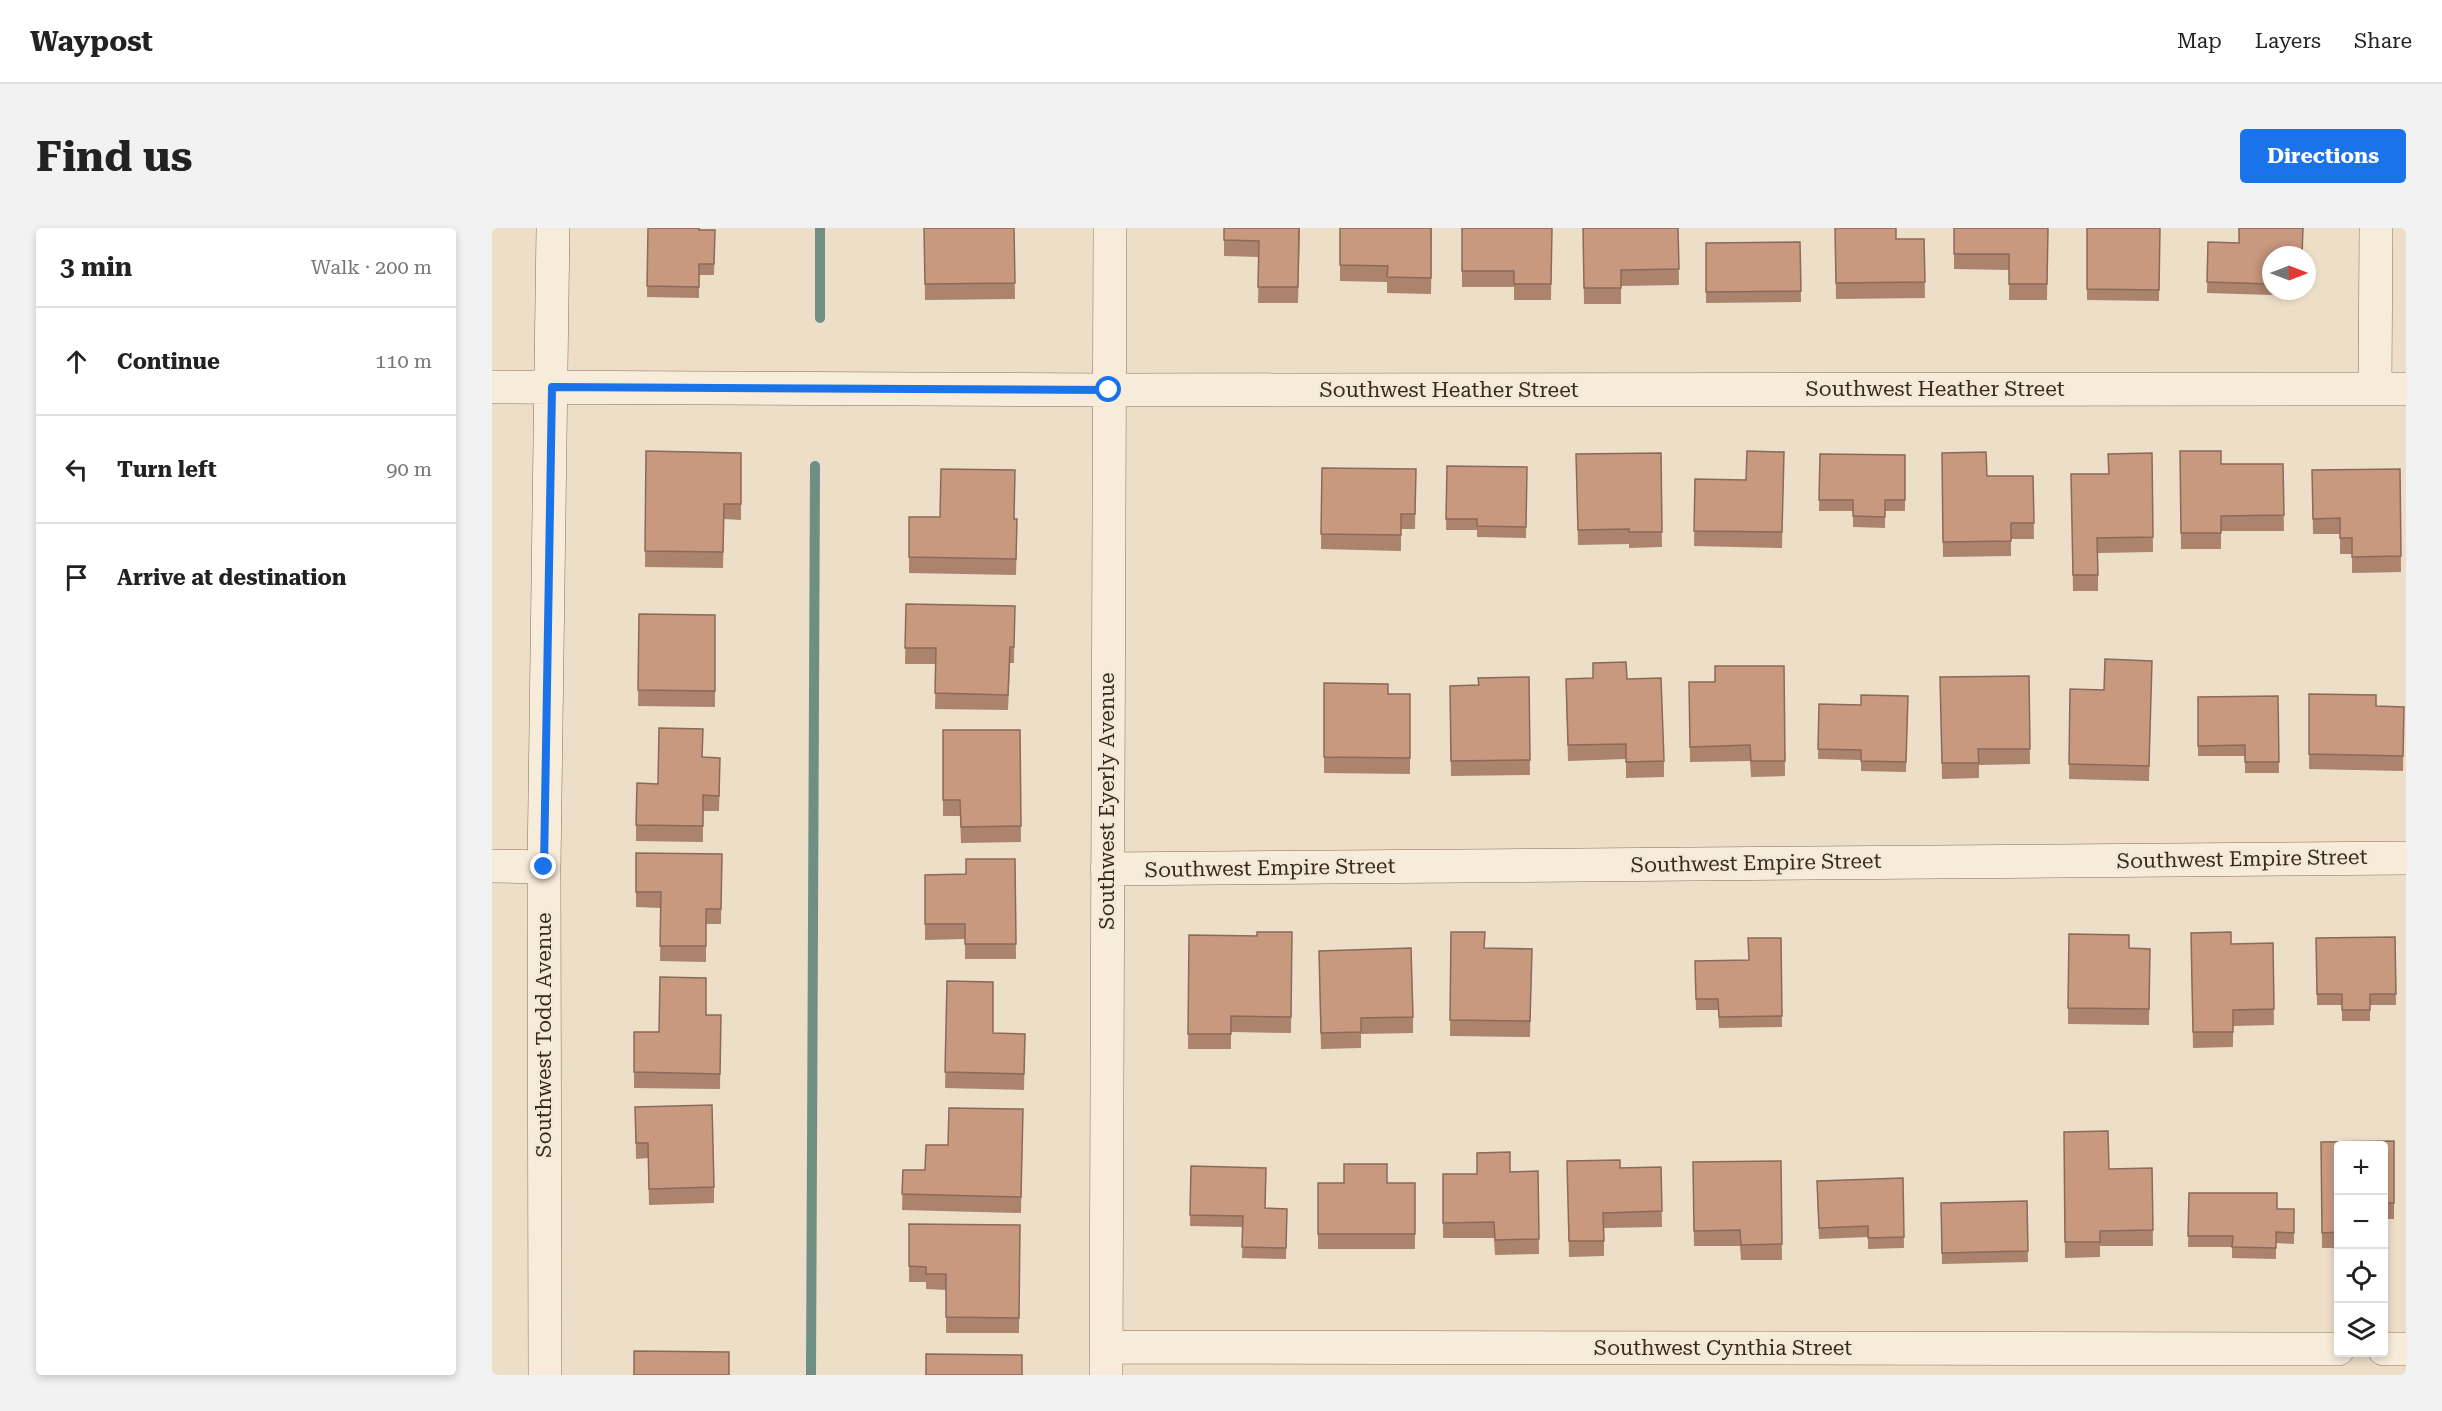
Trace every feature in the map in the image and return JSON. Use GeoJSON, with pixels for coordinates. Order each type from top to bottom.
{"type":"FeatureCollection","features":[{"type":"Feature","properties":{"kind":"street","name":"Southwest Todd Avenue"},"geometry":{"type":"LineString","coordinates":[[545,1375],[544,867],[553,228]]}},
{"type":"Feature","properties":{"kind":"street","name":"Southwest Eyerly Avenue"},"geometry":{"type":"LineString","coordinates":[[1106,1361],[1110,228]]}},
{"type":"Feature","properties":{"kind":"street"},"geometry":{"type":"LineString","coordinates":[[2376,228],[2391,389]]}},
{"type":"Feature","properties":{"kind":"street","name":"Southwest Heather Street"},"geometry":{"type":"LineString","coordinates":[[492,387],[1109,390],[2391,389]]}},
{"type":"Feature","properties":{"kind":"street","name":"Southwest Empire Street"},"geometry":{"type":"LineString","coordinates":[[1107,869],[2406,858]]}},
{"type":"Feature","properties":{"kind":"street"},"geometry":{"type":"LineString","coordinates":[[492,866],[544,867]]}},
{"type":"Feature","properties":{"kind":"street","name":"Southwest Cynthia Street"},"geometry":{"type":"LineString","coordinates":[[1106,1361],[2334,1349]]}},
{"type":"Feature","properties":{"kind":"street"},"geometry":{"type":"LineString","coordinates":[[2388,1349],[2406,1349]]}},
{"type":"Feature","properties":{"kind":"building"},"geometry":{"type":"Polygon","coordinates":[[[648,228],[715,230],[714,264],[699,264],[699,287],[647,286],[648,228]]]}},
{"type":"Feature","properties":{"kind":"building"},"geometry":{"type":"Polygon","coordinates":[[[924,228],[1014,228],[1015,283],[925,284],[924,228]]]}},
{"type":"Feature","properties":{"kind":"building"},"geometry":{"type":"Polygon","coordinates":[[[1224,228],[1299,228],[1298,287],[1258,287],[1259,241],[1224,240],[1224,228]]]}},
{"type":"Feature","properties":{"kind":"building"},"geometry":{"type":"Polygon","coordinates":[[[1340,228],[1431,228],[1431,278],[1387,277],[1388,266],[1340,265],[1340,228]]]}},
{"type":"Feature","properties":{"kind":"building"},"geometry":{"type":"Polygon","coordinates":[[[1462,228],[1552,228],[1551,284],[1514,284],[1514,271],[1462,271],[1462,228]]]}},
{"type":"Feature","properties":{"kind":"building"},"geometry":{"type":"Polygon","coordinates":[[[1583,228],[1678,228],[1679,269],[1621,270],[1621,288],[1584,288],[1583,228]]]}},
{"type":"Feature","properties":{"kind":"building"},"geometry":{"type":"Polygon","coordinates":[[[1835,228],[1896,228],[1896,239],[1924,239],[1925,282],[1836,283],[1835,228]]]}},
{"type":"Feature","properties":{"kind":"building"},"geometry":{"type":"Polygon","coordinates":[[[1954,228],[2048,228],[2047,284],[2009,284],[2009,254],[1954,254],[1954,228]]]}},
{"type":"Feature","properties":{"kind":"building"},"geometry":{"type":"Polygon","coordinates":[[[2087,228],[2160,228],[2159,290],[2087,289],[2087,228]]]}},
{"type":"Feature","properties":{"kind":"building"},"geometry":{"type":"Polygon","coordinates":[[[2239,228],[2303,228],[2302,246],[2262,246],[2262,284],[2207,282],[2208,242],[2239,243],[2239,228]]]}},
{"type":"Feature","properties":{"kind":"building"},"geometry":{"type":"Polygon","coordinates":[[[1800,242],[1801,291],[1706,292],[1706,243],[1800,242]]]}},
{"type":"Feature","properties":{"kind":"building"},"geometry":{"type":"Polygon","coordinates":[[[646,451],[741,453],[741,504],[724,504],[723,552],[645,551],[646,451]]]}},
{"type":"Feature","properties":{"kind":"building"},"geometry":{"type":"Polygon","coordinates":[[[1747,451],[1784,452],[1782,532],[1694,531],[1695,479],[1746,480],[1747,451]]]}},
{"type":"Feature","properties":{"kind":"building"},"geometry":{"type":"Polygon","coordinates":[[[2180,451],[2221,451],[2221,464],[2283,464],[2284,515],[2221,516],[2221,533],[2181,533],[2180,451]]]}},
{"type":"Feature","properties":{"kind":"building"},"geometry":{"type":"Polygon","coordinates":[[[1986,452],[1987,476],[2033,476],[2034,523],[2011,523],[2011,541],[1943,542],[1942,453],[1986,452]]]}},
{"type":"Feature","properties":{"kind":"building"},"geometry":{"type":"Polygon","coordinates":[[[1661,453],[1662,532],[1629,532],[1629,529],[1578,530],[1576,454],[1661,453]]]}},
{"type":"Feature","properties":{"kind":"building"},"geometry":{"type":"Polygon","coordinates":[[[2152,453],[2153,537],[2097,538],[2098,575],[2073,575],[2071,474],[2109,474],[2108,454],[2152,453]]]}},
{"type":"Feature","properties":{"kind":"building"},"geometry":{"type":"Polygon","coordinates":[[[1820,454],[1905,455],[1905,500],[1885,500],[1885,517],[1853,516],[1853,500],[1819,500],[1820,454]]]}},
{"type":"Feature","properties":{"kind":"building"},"geometry":{"type":"Polygon","coordinates":[[[1447,466],[1527,467],[1526,527],[1477,526],[1477,519],[1446,519],[1447,466]]]}},
{"type":"Feature","properties":{"kind":"building"},"geometry":{"type":"Polygon","coordinates":[[[1322,468],[1416,469],[1415,514],[1401,514],[1401,535],[1321,534],[1322,468]]]}},
{"type":"Feature","properties":{"kind":"building"},"geometry":{"type":"Polygon","coordinates":[[[941,469],[1015,470],[1016,559],[909,557],[909,517],[940,517],[941,469]]]}},
{"type":"Feature","properties":{"kind":"building"},"geometry":{"type":"Polygon","coordinates":[[[2400,469],[2401,556],[2352,557],[2352,538],[2340,538],[2340,518],[2313,519],[2312,470],[2400,469]]]}},
{"type":"Feature","properties":{"kind":"building"},"geometry":{"type":"Polygon","coordinates":[[[906,604],[1015,606],[1014,647],[1010,647],[1008,695],[935,693],[936,648],[905,648],[906,604]]]}},
{"type":"Feature","properties":{"kind":"building"},"geometry":{"type":"Polygon","coordinates":[[[639,614],[715,615],[715,691],[638,690],[639,614]]]}},
{"type":"Feature","properties":{"kind":"building"},"geometry":{"type":"Polygon","coordinates":[[[2105,659],[2152,661],[2149,766],[2069,764],[2070,689],[2104,690],[2105,659]]]}},
{"type":"Feature","properties":{"kind":"building"},"geometry":{"type":"Polygon","coordinates":[[[1626,662],[1627,679],[1661,678],[1664,761],[1626,762],[1626,744],[1568,745],[1566,679],[1593,678],[1593,663],[1626,662]]]}},
{"type":"Feature","properties":{"kind":"building"},"geometry":{"type":"Polygon","coordinates":[[[1715,666],[1784,666],[1785,761],[1751,761],[1750,745],[1690,747],[1689,682],[1715,682],[1715,666]]]}},
{"type":"Feature","properties":{"kind":"building"},"geometry":{"type":"Polygon","coordinates":[[[2029,676],[2030,749],[1978,749],[1979,763],[1942,763],[1940,677],[2029,676]]]}},
{"type":"Feature","properties":{"kind":"building"},"geometry":{"type":"Polygon","coordinates":[[[1529,677],[1530,760],[1451,761],[1450,686],[1479,685],[1478,678],[1529,677]]]}},
{"type":"Feature","properties":{"kind":"building"},"geometry":{"type":"Polygon","coordinates":[[[1324,683],[1388,684],[1388,694],[1410,694],[1410,758],[1324,757],[1324,683]]]}},
{"type":"Feature","properties":{"kind":"building"},"geometry":{"type":"Polygon","coordinates":[[[2309,694],[2376,695],[2376,706],[2404,707],[2403,756],[2309,754],[2309,694]]]}},
{"type":"Feature","properties":{"kind":"building"},"geometry":{"type":"Polygon","coordinates":[[[1861,695],[1908,696],[1906,762],[1861,761],[1861,750],[1818,749],[1819,704],[1861,705],[1861,695]]]}},
{"type":"Feature","properties":{"kind":"building"},"geometry":{"type":"Polygon","coordinates":[[[2278,696],[2279,762],[2245,762],[2245,745],[2198,746],[2198,697],[2278,696]]]}},
{"type":"Feature","properties":{"kind":"building"},"geometry":{"type":"Polygon","coordinates":[[[659,728],[703,729],[702,757],[720,758],[719,796],[703,795],[703,826],[636,825],[637,783],[658,784],[659,728]]]}},
{"type":"Feature","properties":{"kind":"building"},"geometry":{"type":"Polygon","coordinates":[[[943,730],[1020,730],[1021,826],[961,827],[960,800],[943,800],[943,730]]]}},
{"type":"Feature","properties":{"kind":"building"},"geometry":{"type":"Polygon","coordinates":[[[636,853],[722,854],[721,909],[706,909],[706,946],[660,946],[661,892],[636,892],[636,853]]]}},
{"type":"Feature","properties":{"kind":"building"},"geometry":{"type":"Polygon","coordinates":[[[966,859],[1015,859],[1016,944],[965,944],[965,924],[925,924],[925,875],[966,874],[966,859]]]}},
{"type":"Feature","properties":{"kind":"building"},"geometry":{"type":"Polygon","coordinates":[[[1257,932],[1292,932],[1291,1017],[1231,1016],[1231,1034],[1188,1034],[1189,935],[1257,936],[1257,932]]]}},
{"type":"Feature","properties":{"kind":"building"},"geometry":{"type":"Polygon","coordinates":[[[1451,932],[1485,932],[1484,948],[1532,949],[1530,1021],[1450,1020],[1451,932]]]}},
{"type":"Feature","properties":{"kind":"building"},"geometry":{"type":"Polygon","coordinates":[[[2231,932],[2231,944],[2273,943],[2274,1009],[2233,1010],[2233,1032],[2193,1032],[2191,933],[2231,932]]]}},
{"type":"Feature","properties":{"kind":"building"},"geometry":{"type":"Polygon","coordinates":[[[2069,934],[2129,935],[2129,948],[2150,949],[2149,1009],[2068,1008],[2069,934]]]}},
{"type":"Feature","properties":{"kind":"building"},"geometry":{"type":"Polygon","coordinates":[[[2395,937],[2396,994],[2370,994],[2370,1010],[2342,1010],[2342,994],[2317,994],[2316,938],[2395,937]]]}},
{"type":"Feature","properties":{"kind":"building"},"geometry":{"type":"Polygon","coordinates":[[[1748,938],[1781,938],[1782,1016],[1719,1017],[1718,999],[1696,999],[1695,961],[1749,960],[1748,938]]]}},
{"type":"Feature","properties":{"kind":"building"},"geometry":{"type":"Polygon","coordinates":[[[1411,948],[1413,1017],[1361,1018],[1361,1032],[1321,1033],[1319,951],[1411,948]]]}},
{"type":"Feature","properties":{"kind":"building"},"geometry":{"type":"Polygon","coordinates":[[[660,977],[706,978],[706,1015],[721,1015],[720,1074],[634,1072],[634,1032],[659,1032],[660,977]]]}},
{"type":"Feature","properties":{"kind":"building"},"geometry":{"type":"Polygon","coordinates":[[[947,981],[993,982],[993,1033],[1025,1034],[1024,1074],[945,1072],[947,981]]]}},
{"type":"Feature","properties":{"kind":"building"},"geometry":{"type":"Polygon","coordinates":[[[712,1105],[714,1187],[649,1189],[648,1143],[636,1143],[635,1107],[712,1105]]]}},
{"type":"Feature","properties":{"kind":"building"},"geometry":{"type":"Polygon","coordinates":[[[949,1108],[1023,1109],[1021,1197],[902,1194],[903,1170],[925,1170],[926,1145],[948,1145],[949,1108]]]}},
{"type":"Feature","properties":{"kind":"building"},"geometry":{"type":"Polygon","coordinates":[[[2108,1131],[2109,1169],[2152,1168],[2153,1230],[2100,1231],[2100,1242],[2065,1242],[2064,1132],[2108,1131]]]}},
{"type":"Feature","properties":{"kind":"building"},"geometry":{"type":"Polygon","coordinates":[[[2388,1141],[2394,1141],[2394,1203],[2388,1203],[2388,1141]]]}},
{"type":"Feature","properties":{"kind":"building"},"geometry":{"type":"Polygon","coordinates":[[[2321,1142],[2334,1142],[2334,1232],[2322,1233],[2321,1142]]]}},
{"type":"Feature","properties":{"kind":"building"},"geometry":{"type":"Polygon","coordinates":[[[1510,1152],[1510,1172],[1538,1171],[1539,1239],[1495,1240],[1494,1222],[1443,1223],[1443,1174],[1477,1174],[1477,1153],[1510,1152]]]}},
{"type":"Feature","properties":{"kind":"building"},"geometry":{"type":"Polygon","coordinates":[[[1620,1160],[1620,1168],[1661,1167],[1662,1211],[1603,1213],[1604,1241],[1569,1241],[1567,1161],[1620,1160]]]}},
{"type":"Feature","properties":{"kind":"building"},"geometry":{"type":"Polygon","coordinates":[[[1781,1161],[1782,1244],[1741,1245],[1740,1230],[1694,1231],[1693,1162],[1781,1161]]]}},
{"type":"Feature","properties":{"kind":"building"},"geometry":{"type":"Polygon","coordinates":[[[1344,1164],[1387,1164],[1387,1183],[1415,1183],[1415,1234],[1318,1234],[1318,1183],[1344,1183],[1344,1164]]]}},
{"type":"Feature","properties":{"kind":"building"},"geometry":{"type":"Polygon","coordinates":[[[1191,1166],[1266,1168],[1265,1208],[1287,1209],[1286,1248],[1242,1247],[1243,1216],[1190,1215],[1191,1166]]]}},
{"type":"Feature","properties":{"kind":"building"},"geometry":{"type":"Polygon","coordinates":[[[1903,1178],[1904,1237],[1868,1238],[1868,1226],[1819,1228],[1817,1181],[1903,1178]]]}},
{"type":"Feature","properties":{"kind":"building"},"geometry":{"type":"Polygon","coordinates":[[[2189,1193],[2277,1193],[2277,1209],[2294,1209],[2294,1233],[2276,1232],[2276,1248],[2232,1247],[2233,1236],[2188,1236],[2189,1193]]]}},
{"type":"Feature","properties":{"kind":"building"},"geometry":{"type":"Polygon","coordinates":[[[2027,1201],[2028,1251],[1942,1253],[1941,1203],[2027,1201]]]}},
{"type":"Feature","properties":{"kind":"building"},"geometry":{"type":"Polygon","coordinates":[[[909,1224],[1020,1225],[1019,1318],[946,1317],[946,1274],[926,1274],[926,1267],[909,1266],[909,1224]]]}},
{"type":"Feature","properties":{"kind":"building"},"geometry":{"type":"Polygon","coordinates":[[[634,1351],[729,1352],[729,1375],[634,1375],[634,1351]]]}},
{"type":"Feature","properties":{"kind":"building"},"geometry":{"type":"Polygon","coordinates":[[[926,1354],[1022,1355],[1022,1375],[926,1375],[926,1354]]]}},
{"type":"Feature","properties":{"kind":"waterway"},"geometry":{"type":"LineString","coordinates":[[820,228],[820,318]]}},
{"type":"Feature","properties":{"kind":"waterway"},"geometry":{"type":"LineString","coordinates":[[811,1375],[815,466]]}},
{"type":"Feature","properties":{"kind":"route"},"geometry":{"type":"LineString","coordinates":[[544,867],[552,387],[1109,390]]}}]}
